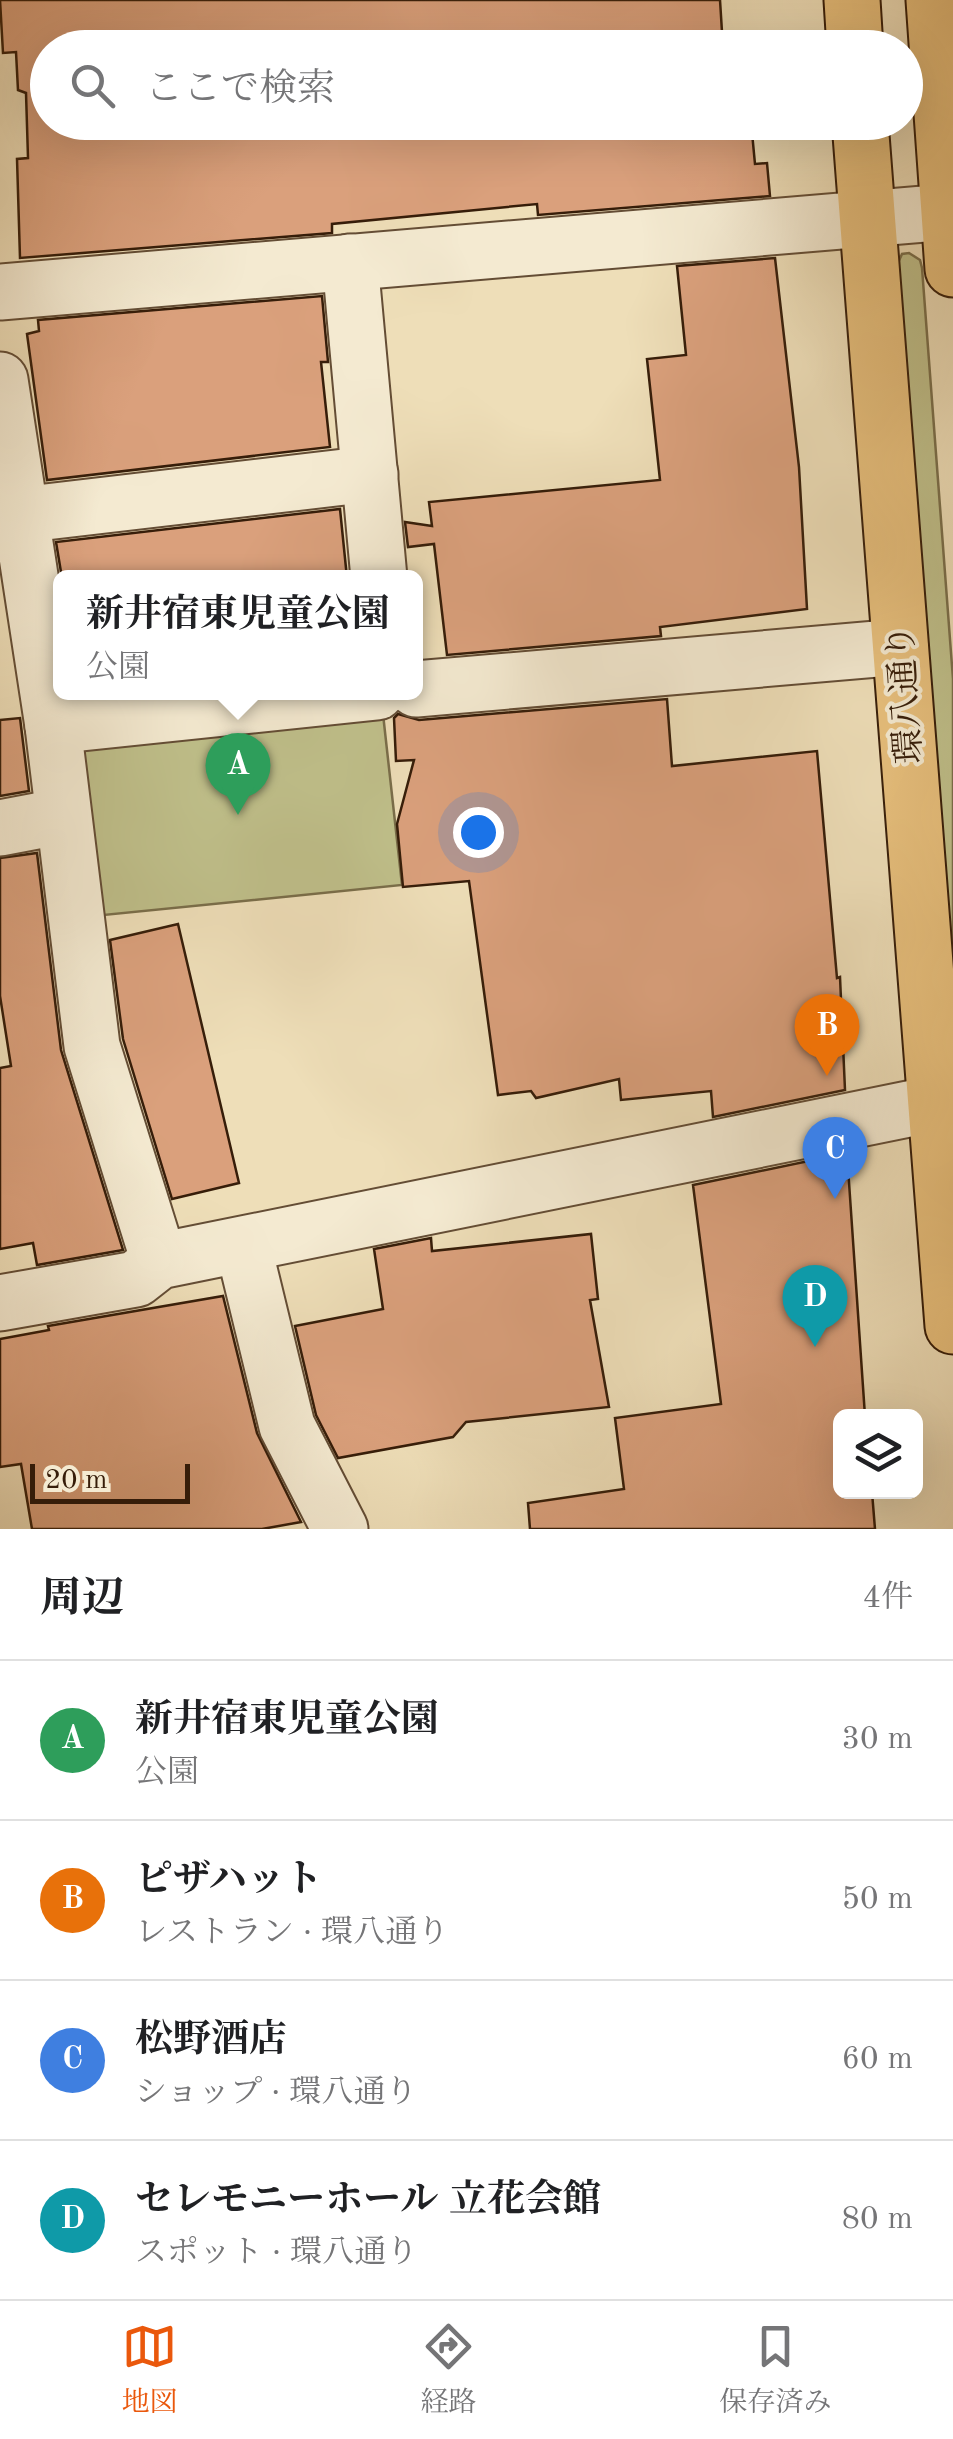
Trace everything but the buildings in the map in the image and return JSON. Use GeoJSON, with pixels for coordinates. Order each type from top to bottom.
{"type":"FeatureCollection","features":[{"type":"Feature","properties":{"kind":"main road"},"geometry":{"type":"LineString","coordinates":[[852,0],[854,30]]}},
{"type":"Feature","properties":{"kind":"main road"},"geometry":{"type":"LineString","coordinates":[[934,0],[953,269]]}},
{"type":"Feature","properties":{"kind":"main road","name":"環八通り"},"geometry":{"type":"LineString","coordinates":[[861,140],[900,647],[944,1102],[953,1326]]}},
{"type":"Feature","properties":{"kind":"street"},"geometry":{"type":"LineString","coordinates":[[0,292],[948,212]]}},
{"type":"Feature","properties":{"kind":"street"},"geometry":{"type":"LineString","coordinates":[[350,262],[378,570]]}},
{"type":"Feature","properties":{"kind":"street"},"geometry":{"type":"LineString","coordinates":[[0,380],[52,726],[92,1046],[159,1261]]}},
{"type":"Feature","properties":{"kind":"street"},"geometry":{"type":"LineString","coordinates":[[20,515],[370,474]]}},
{"type":"Feature","properties":{"kind":"street"},"geometry":{"type":"LineString","coordinates":[[423,688],[900,647]]}},
{"type":"Feature","properties":{"kind":"street"},"geometry":{"type":"LineString","coordinates":[[52,726],[301,700]]}},
{"type":"Feature","properties":{"kind":"street"},"geometry":{"type":"LineString","coordinates":[[0,828],[63,816]]}},
{"type":"Feature","properties":{"kind":"street"},"geometry":{"type":"LineString","coordinates":[[0,1304],[136,1279],[159,1261],[944,1102]]}},
{"type":"Feature","properties":{"kind":"street"},"geometry":{"type":"LineString","coordinates":[[243,1245],[286,1426],[340,1529]]}},
{"type":"Feature","properties":{"kind":"green space"},"geometry":{"type":"Polygon","coordinates":[[[909,253],[920,260],[922,268],[953,679],[953,986],[897,265],[902,254],[909,253]]]}},
{"type":"Feature","properties":{"kind":"green space"},"geometry":{"type":"Polygon","coordinates":[[[383,714],[402,885],[94,916],[72,746],[383,714]]]}},
{"type":"Feature","properties":{"kind":"place","name":"新井宿東児童公園"},"geometry":{"type":"Point","coordinates":[238,815]}},
{"type":"Feature","properties":{"kind":"place","name":"ピザハット"},"geometry":{"type":"Point","coordinates":[827,1076]}},
{"type":"Feature","properties":{"kind":"place","name":"松野酒店"},"geometry":{"type":"Point","coordinates":[835,1199]}},
{"type":"Feature","properties":{"kind":"place","name":"セレモニーホール 立花会館"},"geometry":{"type":"Point","coordinates":[815,1347]}}]}
